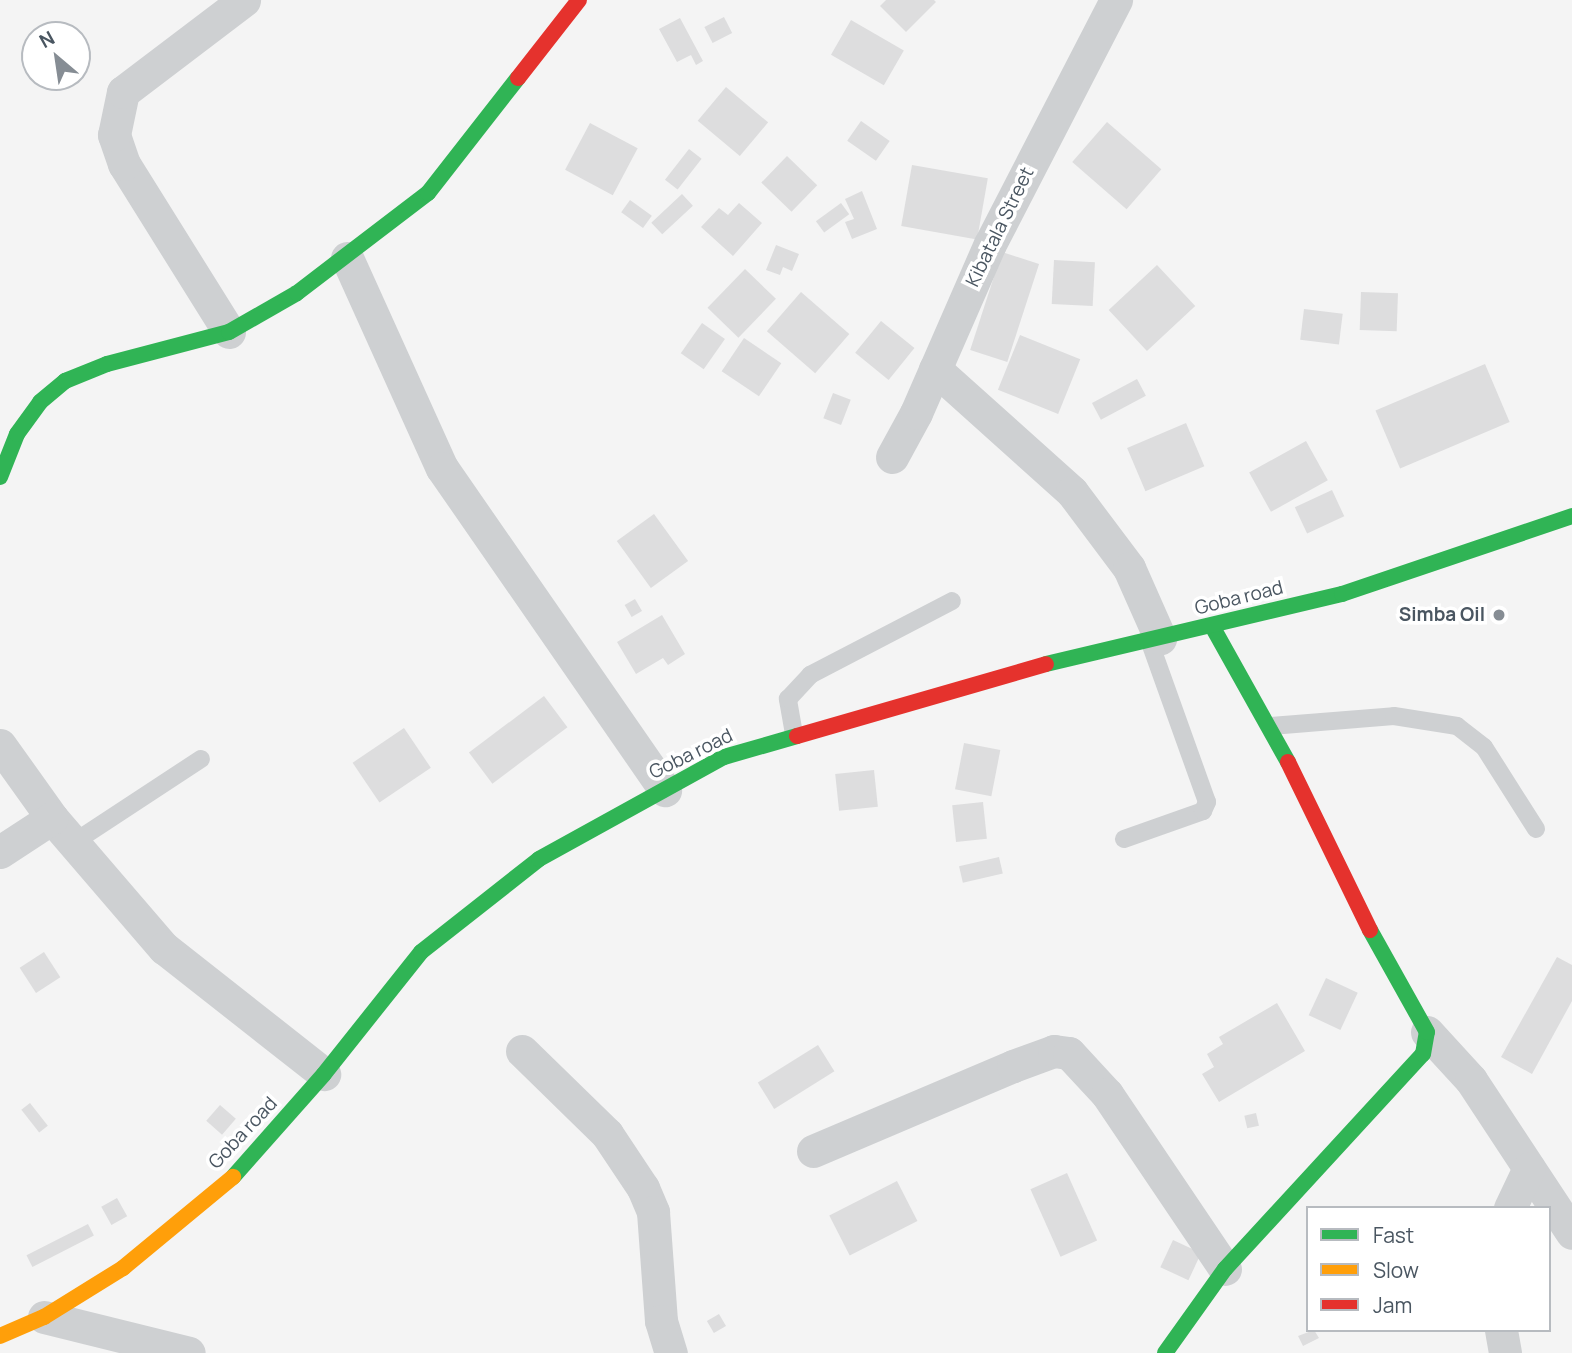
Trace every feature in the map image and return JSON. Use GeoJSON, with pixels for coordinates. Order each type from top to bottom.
{"type":"FeatureCollection","features":[{"type":"Feature","properties":{"kind":"street"},"geometry":{"type":"LineString","coordinates":[[229,332],[124,164],[114,135],[123,92],[244,0]]}},
{"type":"Feature","properties":{"kind":"street"},"geometry":{"type":"LineString","coordinates":[[0,477],[17,434],[40,402],[65,381],[107,364],[229,332],[346,258],[428,192],[579,0]]}},
{"type":"Feature","properties":{"kind":"street","name":"Kibatala Street"},"geometry":{"type":"LineString","coordinates":[[892,457],[1105,4]]}},
{"type":"Feature","properties":{"kind":"street"},"geometry":{"type":"LineString","coordinates":[[346,258],[442,468],[665,790]]}},
{"type":"Feature","properties":{"kind":"street"},"geometry":{"type":"LineString","coordinates":[[935,369],[1072,492],[1129,568],[1155,639]]}},
{"type":"Feature","properties":{"kind":"street","name":"Goba road"},"geometry":{"type":"LineString","coordinates":[[0,1336],[44,1317],[123,1268],[236,1175],[324,1074],[421,952],[539,859],[724,757],[794,734],[1019,670],[1342,594],[1572,516]]}},
{"type":"Feature","properties":{"kind":"street"},"geometry":{"type":"LineString","coordinates":[[1212,626],[1271,726],[1350,894],[1427,1032],[1471,1080],[1572,1233]]}},
{"type":"Feature","properties":{"kind":"street"},"geometry":{"type":"LineString","coordinates":[[0,745],[63,831],[164,948],[324,1074]]}},
{"type":"Feature","properties":{"kind":"street"},"geometry":{"type":"LineString","coordinates":[[0,852],[63,831]]}},
{"type":"Feature","properties":{"kind":"street"},"geometry":{"type":"LineString","coordinates":[[1164,1353],[1225,1269],[1390,1094],[1423,1054],[1427,1032]]}},
{"type":"Feature","properties":{"kind":"street"},"geometry":{"type":"LineString","coordinates":[[522,1051],[607,1134],[643,1188],[653,1212],[661,1321],[671,1353]]}},
{"type":"Feature","properties":{"kind":"street"},"geometry":{"type":"LineString","coordinates":[[813,1151],[1013,1066],[1054,1051],[1069,1053],[1107,1094],[1225,1269]]}},
{"type":"Feature","properties":{"kind":"street"},"geometry":{"type":"LineString","coordinates":[[1511,1206],[1529,1168]]}},
{"type":"Feature","properties":{"kind":"street"},"geometry":{"type":"LineString","coordinates":[[44,1317],[125,1346],[189,1353]]}},
{"type":"Feature","properties":{"kind":"street"},"geometry":{"type":"LineString","coordinates":[[1501,1332],[1505,1353]]}},
{"type":"Feature","properties":{"kind":"lane"},"geometry":{"type":"LineString","coordinates":[[794,734],[788,699],[810,675],[952,601]]}},
{"type":"Feature","properties":{"kind":"lane"},"geometry":{"type":"LineString","coordinates":[[1124,839],[1203,811],[1207,802],[1155,639]]}},
{"type":"Feature","properties":{"kind":"lane"},"geometry":{"type":"LineString","coordinates":[[1271,726],[1394,716],[1457,726],[1484,747],[1536,829]]}},
{"type":"Feature","properties":{"kind":"lane"},"geometry":{"type":"LineString","coordinates":[[63,831],[201,759]]}},
{"type":"Feature","properties":{"kind":"building"},"geometry":{"type":"Polygon","coordinates":[[[886,0],[936,2],[906,32],[880,6],[886,0]]]}},
{"type":"Feature","properties":{"kind":"building"},"geometry":{"type":"Polygon","coordinates":[[[724,17],[732,33],[713,43],[704,27],[724,17]]]}},
{"type":"Feature","properties":{"kind":"building"},"geometry":{"type":"Polygon","coordinates":[[[680,18],[703,61],[696,65],[691,55],[677,62],[659,29],[680,18]]]}},
{"type":"Feature","properties":{"kind":"building"},"geometry":{"type":"Polygon","coordinates":[[[851,20],[904,50],[884,85],[831,55],[851,20]]]}},
{"type":"Feature","properties":{"kind":"building"},"geometry":{"type":"Polygon","coordinates":[[[726,87],[768,122],[740,156],[698,121],[726,87]]]}},
{"type":"Feature","properties":{"kind":"building"},"geometry":{"type":"Polygon","coordinates":[[[861,121],[890,141],[876,161],[847,141],[861,121]]]}},
{"type":"Feature","properties":{"kind":"building"},"geometry":{"type":"Polygon","coordinates":[[[1107,122],[1161,169],[1127,209],[1072,162],[1107,122]]]}},
{"type":"Feature","properties":{"kind":"building"},"geometry":{"type":"Polygon","coordinates":[[[590,123],[638,148],[613,195],[565,170],[590,123]]]}},
{"type":"Feature","properties":{"kind":"building"},"geometry":{"type":"Polygon","coordinates":[[[689,149],[702,159],[678,190],[665,180],[689,149]]]}},
{"type":"Feature","properties":{"kind":"building"},"geometry":{"type":"Polygon","coordinates":[[[787,156],[817,185],[792,212],[761,183],[787,156]]]}},
{"type":"Feature","properties":{"kind":"building"},"geometry":{"type":"Polygon","coordinates":[[[912,165],[988,178],[977,239],[901,226],[912,165]]]}},
{"type":"Feature","properties":{"kind":"building"},"geometry":{"type":"Polygon","coordinates":[[[862,191],[877,229],[852,239],[845,222],[854,219],[845,199],[862,191]]]}},
{"type":"Feature","properties":{"kind":"building"},"geometry":{"type":"Polygon","coordinates":[[[682,194],[693,206],[662,234],[651,223],[682,194]]]}},
{"type":"Feature","properties":{"kind":"building"},"geometry":{"type":"Polygon","coordinates":[[[630,200],[652,216],[643,228],[621,212],[630,200]]]}},
{"type":"Feature","properties":{"kind":"building"},"geometry":{"type":"Polygon","coordinates":[[[739,203],[762,223],[733,256],[701,227],[719,208],[728,215],[739,203]]]}},
{"type":"Feature","properties":{"kind":"building"},"geometry":{"type":"Polygon","coordinates":[[[841,203],[849,214],[824,233],[816,221],[841,203]]]}},
{"type":"Feature","properties":{"kind":"building"},"geometry":{"type":"Polygon","coordinates":[[[776,245],[799,254],[792,271],[783,267],[780,275],[766,270],[776,245]]]}},
{"type":"Feature","properties":{"kind":"building"},"geometry":{"type":"Polygon","coordinates":[[[1002,252],[1039,264],[1007,362],[970,350],[1002,252]]]}},
{"type":"Feature","properties":{"kind":"building"},"geometry":{"type":"Polygon","coordinates":[[[1054,260],[1095,262],[1093,306],[1052,304],[1054,260]]]}},
{"type":"Feature","properties":{"kind":"building"},"geometry":{"type":"Polygon","coordinates":[[[1157,265],[1195,306],[1147,351],[1109,310],[1157,265]]]}},
{"type":"Feature","properties":{"kind":"building"},"geometry":{"type":"Polygon","coordinates":[[[745,269],[776,299],[738,338],[707,308],[745,269]]]}},
{"type":"Feature","properties":{"kind":"building"},"geometry":{"type":"Polygon","coordinates":[[[801,292],[849,334],[815,373],[767,331],[801,292]]]}},
{"type":"Feature","properties":{"kind":"building"},"geometry":{"type":"Polygon","coordinates":[[[1361,292],[1398,293],[1397,331],[1360,330],[1361,292]]]}},
{"type":"Feature","properties":{"kind":"building"},"geometry":{"type":"Polygon","coordinates":[[[1304,309],[1343,314],[1339,345],[1300,340],[1304,309]]]}},
{"type":"Feature","properties":{"kind":"building"},"geometry":{"type":"Polygon","coordinates":[[[881,321],[914,348],[889,380],[855,353],[881,321]]]}},
{"type":"Feature","properties":{"kind":"building"},"geometry":{"type":"Polygon","coordinates":[[[702,323],[725,339],[704,369],[681,353],[702,323]]]}},
{"type":"Feature","properties":{"kind":"building"},"geometry":{"type":"Polygon","coordinates":[[[1020,335],[1080,359],[1058,414],[998,390],[1020,335]]]}},
{"type":"Feature","properties":{"kind":"building"},"geometry":{"type":"Polygon","coordinates":[[[744,338],[781,363],[759,396],[722,371],[744,338]]]}},
{"type":"Feature","properties":{"kind":"building"},"geometry":{"type":"Polygon","coordinates":[[[1485,364],[1510,422],[1400,468],[1375,410],[1485,364]]]}},
{"type":"Feature","properties":{"kind":"building"},"geometry":{"type":"Polygon","coordinates":[[[1137,379],[1146,396],[1101,420],[1092,403],[1137,379]]]}},
{"type":"Feature","properties":{"kind":"building"},"geometry":{"type":"Polygon","coordinates":[[[833,393],[851,400],[841,425],[823,418],[833,393]]]}},
{"type":"Feature","properties":{"kind":"building"},"geometry":{"type":"Polygon","coordinates":[[[1186,423],[1204,466],[1145,491],[1127,448],[1186,423]]]}},
{"type":"Feature","properties":{"kind":"building"},"geometry":{"type":"Polygon","coordinates":[[[1306,441],[1328,480],[1271,512],[1249,473],[1306,441]]]}},
{"type":"Feature","properties":{"kind":"building"},"geometry":{"type":"Polygon","coordinates":[[[1332,490],[1344,516],[1307,534],[1295,507],[1332,490]]]}},
{"type":"Feature","properties":{"kind":"building"},"geometry":{"type":"Polygon","coordinates":[[[654,514],[688,561],[651,588],[617,541],[654,514]]]}},
{"type":"Feature","properties":{"kind":"building"},"geometry":{"type":"Polygon","coordinates":[[[635,599],[642,611],[632,617],[625,605],[635,599]]]}},
{"type":"Feature","properties":{"kind":"building"},"geometry":{"type":"Polygon","coordinates":[[[662,615],[685,654],[668,665],[663,658],[636,674],[617,642],[662,615]]]}},
{"type":"Feature","properties":{"kind":"building"},"geometry":{"type":"Polygon","coordinates":[[[544,696],[567,727],[492,784],[469,753],[544,696]]]}},
{"type":"Feature","properties":{"kind":"building"},"geometry":{"type":"Polygon","coordinates":[[[404,728],[431,768],[379,802],[353,763],[404,728]]]}},
{"type":"Feature","properties":{"kind":"building"},"geometry":{"type":"Polygon","coordinates":[[[964,743],[1000,750],[991,796],[955,789],[964,743]]]}},
{"type":"Feature","properties":{"kind":"building"},"geometry":{"type":"Polygon","coordinates":[[[874,770],[878,807],[839,811],[835,774],[874,770]]]}},
{"type":"Feature","properties":{"kind":"building"},"geometry":{"type":"Polygon","coordinates":[[[983,802],[987,839],[956,842],[952,805],[983,802]]]}},
{"type":"Feature","properties":{"kind":"building"},"geometry":{"type":"Polygon","coordinates":[[[999,857],[1003,874],[963,883],[959,866],[999,857]]]}},
{"type":"Feature","properties":{"kind":"building"},"geometry":{"type":"Polygon","coordinates":[[[44,952],[60,977],[36,993],[20,968],[44,952]]]}},
{"type":"Feature","properties":{"kind":"building"},"geometry":{"type":"Polygon","coordinates":[[[1557,957],[1572,965],[1572,1001],[1532,1074],[1501,1057],[1557,957]]]}},
{"type":"Feature","properties":{"kind":"building"},"geometry":{"type":"Polygon","coordinates":[[[1326,978],[1358,993],[1340,1030],[1309,1015],[1326,978]]]}},
{"type":"Feature","properties":{"kind":"building"},"geometry":{"type":"Polygon","coordinates":[[[1277,1003],[1305,1051],[1219,1102],[1202,1074],[1214,1067],[1207,1054],[1223,1044],[1219,1037],[1277,1003]]]}},
{"type":"Feature","properties":{"kind":"building"},"geometry":{"type":"Polygon","coordinates":[[[818,1045],[834,1071],[774,1109],[758,1083],[818,1045]]]}},
{"type":"Feature","properties":{"kind":"building"},"geometry":{"type":"Polygon","coordinates":[[[30,1103],[48,1126],[39,1133],[21,1110],[30,1103]]]}},
{"type":"Feature","properties":{"kind":"building"},"geometry":{"type":"Polygon","coordinates":[[[220,1105],[236,1119],[222,1135],[206,1121],[220,1105]]]}},
{"type":"Feature","properties":{"kind":"building"},"geometry":{"type":"Polygon","coordinates":[[[1256,1113],[1259,1126],[1247,1128],[1244,1116],[1256,1113]]]}},
{"type":"Feature","properties":{"kind":"building"},"geometry":{"type":"Polygon","coordinates":[[[1067,1173],[1097,1241],[1061,1257],[1030,1189],[1067,1173]]]}},
{"type":"Feature","properties":{"kind":"building"},"geometry":{"type":"Polygon","coordinates":[[[897,1181],[917,1221],[850,1256],[829,1216],[897,1181]]]}},
{"type":"Feature","properties":{"kind":"building"},"geometry":{"type":"Polygon","coordinates":[[[117,1198],[127,1216],[111,1225],[101,1207],[117,1198]]]}},
{"type":"Feature","properties":{"kind":"building"},"geometry":{"type":"Polygon","coordinates":[[[88,1224],[94,1236],[32,1267],[27,1255],[88,1224]]]}},
{"type":"Feature","properties":{"kind":"building"},"geometry":{"type":"Polygon","coordinates":[[[1173,1240],[1201,1253],[1188,1280],[1160,1267],[1173,1240]]]}},
{"type":"Feature","properties":{"kind":"building"},"geometry":{"type":"Polygon","coordinates":[[[719,1314],[726,1326],[714,1333],[707,1321],[719,1314]]]}},
{"type":"Feature","properties":{"kind":"building"},"geometry":{"type":"Polygon","coordinates":[[[1315,1332],[1319,1338],[1303,1346],[1298,1336],[1315,1332]]]}},
{"type":"Feature","properties":{"kind":"traffic: fast"},"geometry":{"type":"LineString","coordinates":[[0,477],[17,434],[40,402],[65,381],[107,364],[229,332],[297,293],[428,193],[518,78]]}},
{"type":"Feature","properties":{"kind":"traffic: fast"},"geometry":{"type":"LineString","coordinates":[[1046,664],[1342,594],[1572,516]]}},
{"type":"Feature","properties":{"kind":"traffic: fast"},"geometry":{"type":"LineString","coordinates":[[1212,626],[1288,762]]}},
{"type":"Feature","properties":{"kind":"traffic: fast"},"geometry":{"type":"LineString","coordinates":[[233,1177],[324,1074],[421,952],[539,859],[724,757],[797,736]]}},
{"type":"Feature","properties":{"kind":"traffic: fast"},"geometry":{"type":"LineString","coordinates":[[1165,1353],[1225,1269],[1423,1054],[1427,1032],[1370,930]]}},
{"type":"Feature","properties":{"kind":"traffic: slow"},"geometry":{"type":"LineString","coordinates":[[0,1336],[44,1317],[123,1268],[233,1177]]}},
{"type":"Feature","properties":{"kind":"traffic: jam"},"geometry":{"type":"LineString","coordinates":[[518,78],[579,0]]}},
{"type":"Feature","properties":{"kind":"traffic: jam"},"geometry":{"type":"LineString","coordinates":[[797,736],[1046,664]]}},
{"type":"Feature","properties":{"kind":"traffic: jam"},"geometry":{"type":"LineString","coordinates":[[1288,762],[1370,930]]}},
{"type":"Feature","properties":{"kind":"place","name":"Simba Oil"},"geometry":{"type":"Point","coordinates":[1499,615]}}]}
